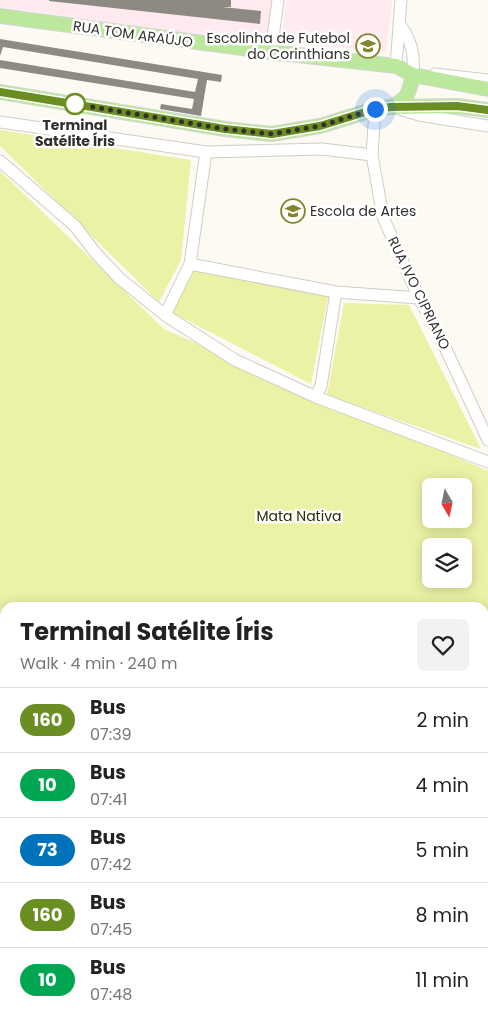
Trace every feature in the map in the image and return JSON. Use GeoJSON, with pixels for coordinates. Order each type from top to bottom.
{"type":"FeatureCollection","features":[{"type":"Feature","properties":{"kind":"main road","name":"RUA TOM ARAÚJO"},"geometry":{"type":"LineString","coordinates":[[0,16],[271,52],[396,66],[416,75],[488,89]]}},
{"type":"Feature","properties":{"kind":"main road"},"geometry":{"type":"LineString","coordinates":[[391,107],[406,99],[416,75]]}},
{"type":"Feature","properties":{"kind":"main road"},"geometry":{"type":"LineString","coordinates":[[0,92],[225,129],[272,134],[320,126],[375,109],[391,107],[457,106],[488,110]]}},
{"type":"Feature","properties":{"kind":"street"},"geometry":{"type":"LineString","coordinates":[[271,52],[278,0]]}},
{"type":"Feature","properties":{"kind":"street"},"geometry":{"type":"LineString","coordinates":[[396,66],[401,0]]}},
{"type":"Feature","properties":{"kind":"street"},"geometry":{"type":"LineString","coordinates":[[399,22],[409,37],[416,75],[427,73],[488,80]]}},
{"type":"Feature","properties":{"kind":"street"},"geometry":{"type":"LineString","coordinates":[[391,107],[419,115],[488,126]]}},
{"type":"Feature","properties":{"kind":"street","name":"RUA IVO CIPRIANO"},"geometry":{"type":"LineString","coordinates":[[375,109],[372,155],[383,217],[419,298],[438,332],[488,440]]}},
{"type":"Feature","properties":{"kind":"street"},"geometry":{"type":"LineString","coordinates":[[0,122],[206,152],[322,149],[372,155]]}},
{"type":"Feature","properties":{"kind":"street"},"geometry":{"type":"LineString","coordinates":[[165,315],[190,264],[206,152]]}},
{"type":"Feature","properties":{"kind":"street"},"geometry":{"type":"LineString","coordinates":[[0,161],[75,226],[94,251],[120,278],[165,315],[235,360],[316,397],[488,462]]}},
{"type":"Feature","properties":{"kind":"street"},"geometry":{"type":"LineString","coordinates":[[190,264],[336,292],[419,298]]}},
{"type":"Feature","properties":{"kind":"street"},"geometry":{"type":"LineString","coordinates":[[316,397],[321,386],[336,292]]}},
{"type":"Feature","properties":{"kind":"street"},"geometry":{"type":"LineString","coordinates":[[471,403],[479,409],[488,412]]}},
{"type":"Feature","properties":{"kind":"shaded area"},"geometry":{"type":"Polygon","coordinates":[[[0,0],[273,0],[268,45],[0,7],[0,0]]]}},
{"type":"Feature","properties":{"kind":"shaded area"},"geometry":{"type":"Polygon","coordinates":[[[287,0],[392,0],[386,52],[281,42],[287,0]]]}},
{"type":"Feature","properties":{"kind":"green space"},"geometry":{"type":"Polygon","coordinates":[[[0,130],[191,160],[181,260],[159,302],[0,146],[0,130]]]}},
{"type":"Feature","properties":{"kind":"green space","name":"Mata Nativa"},"geometry":{"type":"Polygon","coordinates":[[[0,171],[164,329],[488,471],[488,602],[0,602],[0,171]]]}},
{"type":"Feature","properties":{"kind":"green space"},"geometry":{"type":"Polygon","coordinates":[[[190,264],[328,297],[311,384],[173,313],[190,264]]]}},
{"type":"Feature","properties":{"kind":"green space"},"geometry":{"type":"Polygon","coordinates":[[[344,303],[409,305],[481,449],[327,395],[344,303]]]}},
{"type":"Feature","properties":{"kind":"building"},"geometry":{"type":"Polygon","coordinates":[[[231,0],[231,7],[222,7],[261,11],[260,24],[49,1],[231,0]]]}},
{"type":"Feature","properties":{"kind":"building","name":"Terminal Satélite Íris"},"geometry":{"type":"Polygon","coordinates":[[[0,39],[222,75],[221,82],[207,80],[201,116],[160,109],[161,104],[192,109],[194,99],[0,68],[0,60],[195,92],[198,79],[3,47],[0,56],[0,39]]]}},
{"type":"Feature","properties":{"kind":"bus line","name":"160"},"geometry":{"type":"LineString","coordinates":[[0,92],[261,134],[320,126],[375,109],[391,107],[457,106],[488,110]]}},
{"type":"Feature","properties":{"kind":"place","name":"Escolinha de Futebol do Corinthians"},"geometry":{"type":"Point","coordinates":[368,46]}},
{"type":"Feature","properties":{"kind":"place","name":"Terminal Satélite Íris"},"geometry":{"type":"Point","coordinates":[75,104]}},
{"type":"Feature","properties":{"kind":"place","name":"Escola de Artes"},"geometry":{"type":"Point","coordinates":[293,211]}},
{"type":"Feature","properties":{"kind":"route"},"geometry":{"type":"LineString","coordinates":[[75,104],[261,134],[320,126],[375,109]]}}]}
